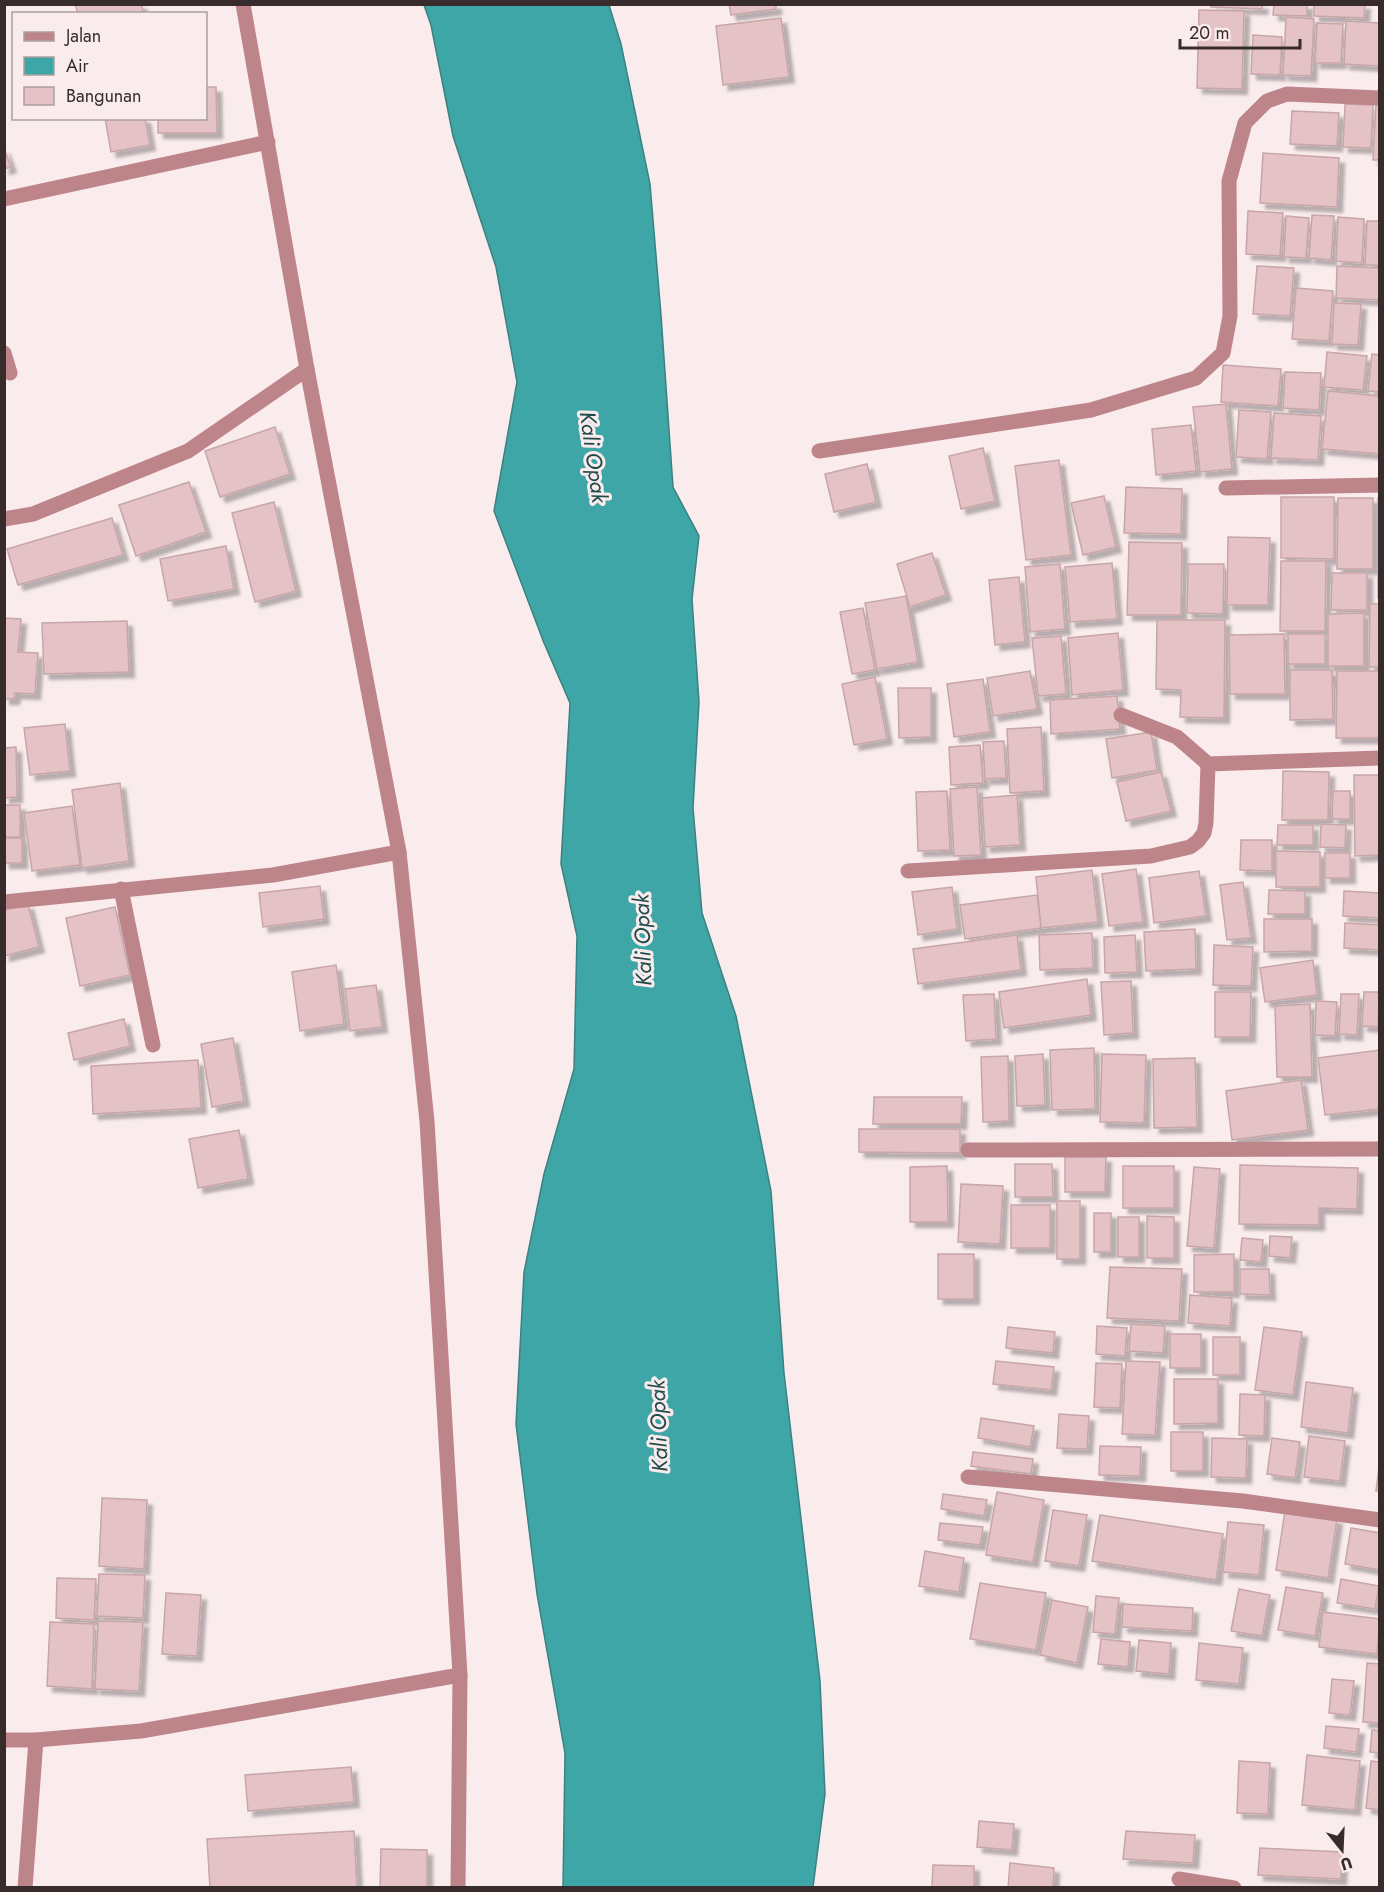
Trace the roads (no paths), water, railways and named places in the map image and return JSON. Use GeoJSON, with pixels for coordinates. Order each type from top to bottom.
{"type":"FeatureCollection","features":[{"type":"Feature","properties":{"kind":"street"},"geometry":{"type":"LineString","coordinates":[[243,4],[307,369],[399,852],[427,1121],[460,1675],[458,1887]]}},
{"type":"Feature","properties":{"kind":"street"},"geometry":{"type":"LineString","coordinates":[[819,451],[1091,410],[1196,378],[1223,353],[1230,316],[1229,182],[1245,123],[1267,101],[1287,94],[1380,98]]}},
{"type":"Feature","properties":{"kind":"street"},"geometry":{"type":"LineString","coordinates":[[4,199],[268,142]]}},
{"type":"Feature","properties":{"kind":"street"},"geometry":{"type":"LineString","coordinates":[[4,353],[9,374]]}},
{"type":"Feature","properties":{"kind":"street"},"geometry":{"type":"LineString","coordinates":[[4,519],[33,514],[188,450],[307,369]]}},
{"type":"Feature","properties":{"kind":"street"},"geometry":{"type":"LineString","coordinates":[[1226,488],[1380,485]]}},
{"type":"Feature","properties":{"kind":"street"},"geometry":{"type":"LineString","coordinates":[[1121,716],[1177,737],[1208,764],[1380,758]]}},
{"type":"Feature","properties":{"kind":"street"},"geometry":{"type":"LineString","coordinates":[[908,871],[1150,856],[1190,848],[1204,833],[1208,764]]}},
{"type":"Feature","properties":{"kind":"street"},"geometry":{"type":"LineString","coordinates":[[4,902],[273,875],[399,852]]}},
{"type":"Feature","properties":{"kind":"street"},"geometry":{"type":"LineString","coordinates":[[121,889],[153,1045]]}},
{"type":"Feature","properties":{"kind":"street"},"geometry":{"type":"LineString","coordinates":[[968,1150],[1380,1149]]}},
{"type":"Feature","properties":{"kind":"street"},"geometry":{"type":"LineString","coordinates":[[968,1477],[1243,1501],[1380,1520]]}},
{"type":"Feature","properties":{"kind":"street"},"geometry":{"type":"LineString","coordinates":[[4,1740],[36,1740],[141,1731],[460,1675]]}},
{"type":"Feature","properties":{"kind":"street"},"geometry":{"type":"LineString","coordinates":[[25,1887],[36,1740]]}},
{"type":"Feature","properties":{"kind":"street"},"geometry":{"type":"LineString","coordinates":[[1179,1879],[1234,1887]]}},
{"type":"Feature","properties":{"kind":"water","name":"Kali Opak"},"geometry":{"type":"Polygon","coordinates":[[[424,5],[609,5],[621,44],[650,184],[673,487],[699,536],[692,599],[699,702],[693,808],[702,913],[736,1016],[771,1191],[784,1373],[820,1681],[825,1794],[813,1887],[563,1887],[565,1753],[537,1594],[516,1424],[524,1272],[544,1174],[574,1069],[577,936],[561,864],[570,703],[544,643],[494,511],[517,382],[496,267],[453,136],[431,25],[424,5]]]}}]}
